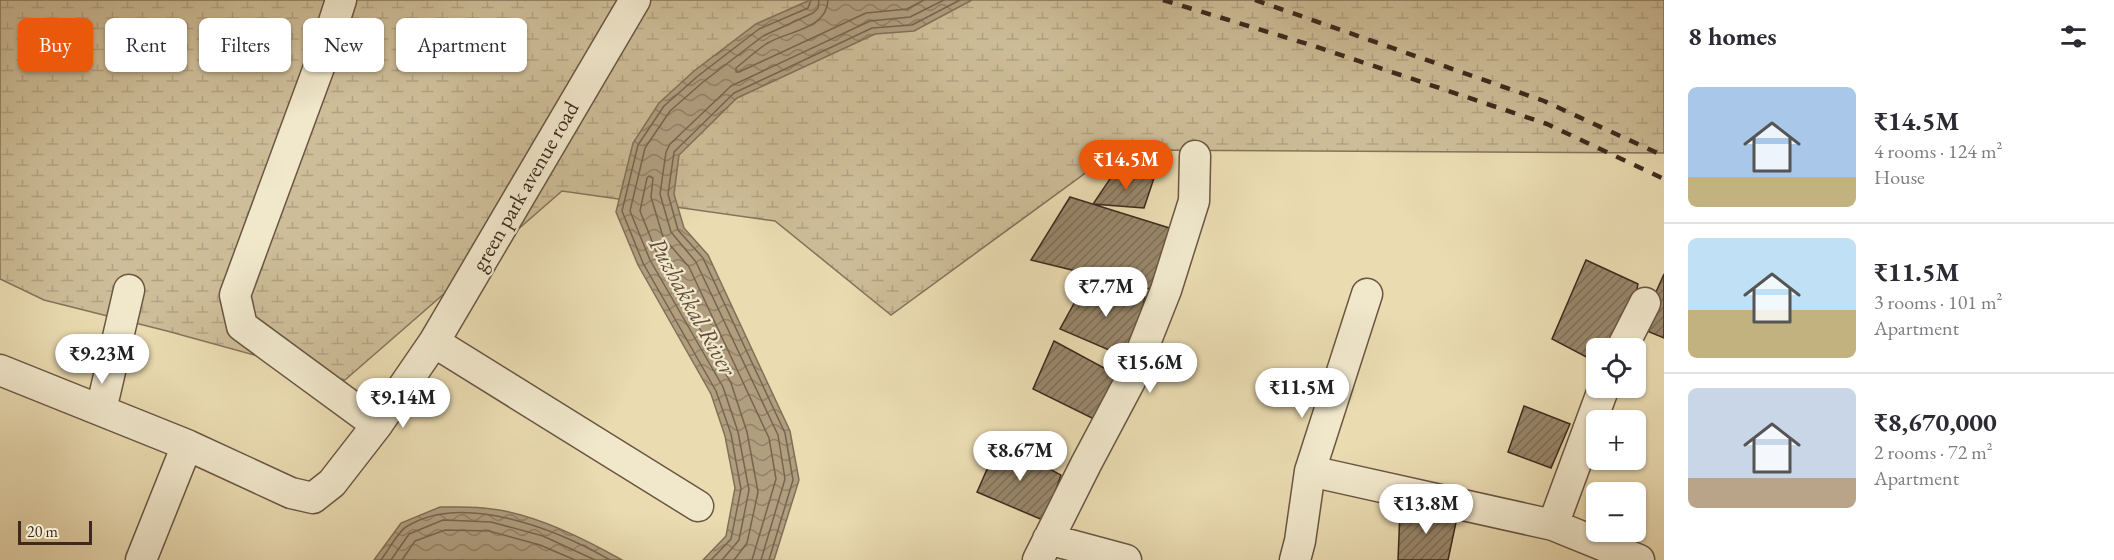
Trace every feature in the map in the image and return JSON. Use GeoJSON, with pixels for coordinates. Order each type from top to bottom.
{"type":"FeatureCollection","features":[{"type":"Feature","properties":{"kind":"street"},"geometry":{"type":"LineString","coordinates":[[341,0],[318,70],[235,295],[242,326],[377,424]]}},
{"type":"Feature","properties":{"kind":"street","name":"green park avenue road"},"geometry":{"type":"LineString","coordinates":[[187,445],[291,493],[313,498],[332,483],[377,424],[434,342],[635,0]]}},
{"type":"Feature","properties":{"kind":"street"},"geometry":{"type":"LineString","coordinates":[[1126,560],[1043,549],[1130,381],[1166,290],[1194,201],[1195,156]]}},
{"type":"Feature","properties":{"kind":"street"},"geometry":{"type":"LineString","coordinates":[[100,410],[129,290]]}},
{"type":"Feature","properties":{"kind":"street"},"geometry":{"type":"LineString","coordinates":[[1295,560],[1300,542],[1310,471],[1367,294]]}},
{"type":"Feature","properties":{"kind":"street"},"geometry":{"type":"LineString","coordinates":[[1627,338],[1645,303]]}},
{"type":"Feature","properties":{"kind":"street"},"geometry":{"type":"LineString","coordinates":[[434,342],[698,506]]}},
{"type":"Feature","properties":{"kind":"street"},"geometry":{"type":"LineString","coordinates":[[0,372],[187,445],[141,560]]}},
{"type":"Feature","properties":{"kind":"street"},"geometry":{"type":"LineString","coordinates":[[1553,525],[1600,398]]}},
{"type":"Feature","properties":{"kind":"street"},"geometry":{"type":"LineString","coordinates":[[1310,471],[1553,525],[1639,560]]}},
{"type":"Feature","properties":{"kind":"green space"},"geometry":{"type":"Polygon","coordinates":[[[0,0],[1664,0],[1664,153],[1117,150],[891,315],[775,221],[562,191],[345,380],[44,300],[0,279],[0,0]]]}},
{"type":"Feature","properties":{"kind":"water","name":"Puzhakkal River"},"geometry":{"type":"Polygon","coordinates":[[[810,0],[972,0],[914,31],[875,34],[737,98],[679,155],[674,194],[684,228],[708,255],[790,431],[799,480],[774,560],[703,560],[726,536],[735,488],[725,436],[711,394],[638,265],[616,212],[633,143],[659,103],[694,71],[756,24],[810,0]]]}},
{"type":"Feature","properties":{"kind":"water"},"geometry":{"type":"Polygon","coordinates":[[[440,507],[486,508],[525,516],[576,536],[622,560],[374,560],[401,523],[440,507]]]}},
{"type":"Feature","properties":{"kind":"building"},"geometry":{"type":"Polygon","coordinates":[[[1116,170],[1154,178],[1144,208],[1093,204],[1116,170]]]}},
{"type":"Feature","properties":{"kind":"building"},"geometry":{"type":"Polygon","coordinates":[[[1070,197],[1176,230],[1154,290],[1031,260],[1070,197]]]}},
{"type":"Feature","properties":{"kind":"building"},"geometry":{"type":"Polygon","coordinates":[[[1586,260],[1638,284],[1627,338],[1586,338],[1586,357],[1552,339],[1586,260]]]}},
{"type":"Feature","properties":{"kind":"building"},"geometry":{"type":"Polygon","coordinates":[[[1664,274],[1664,338],[1640,328],[1664,274]]]}},
{"type":"Feature","properties":{"kind":"building"},"geometry":{"type":"Polygon","coordinates":[[[1087,280],[1145,297],[1130,359],[1060,329],[1087,280]]]}},
{"type":"Feature","properties":{"kind":"building"},"geometry":{"type":"Polygon","coordinates":[[[1054,341],[1119,376],[1098,421],[1033,389],[1054,341]]]}},
{"type":"Feature","properties":{"kind":"building"},"geometry":{"type":"Polygon","coordinates":[[[1524,406],[1570,424],[1551,468],[1508,452],[1524,406]]]}},
{"type":"Feature","properties":{"kind":"building"},"geometry":{"type":"Polygon","coordinates":[[[999,442],[1061,475],[1045,521],[977,492],[999,442]]]}},
{"type":"Feature","properties":{"kind":"building"},"geometry":{"type":"Polygon","coordinates":[[[1400,511],[1458,513],[1448,560],[1398,560],[1400,511]]]}},
{"type":"Feature","properties":{"kind":"railway"},"geometry":{"type":"LineString","coordinates":[[1163,0],[1314,46],[1547,124],[1664,179]]}},
{"type":"Feature","properties":{"kind":"railway"},"geometry":{"type":"LineString","coordinates":[[1255,0],[1544,101],[1664,156]]}}]}
